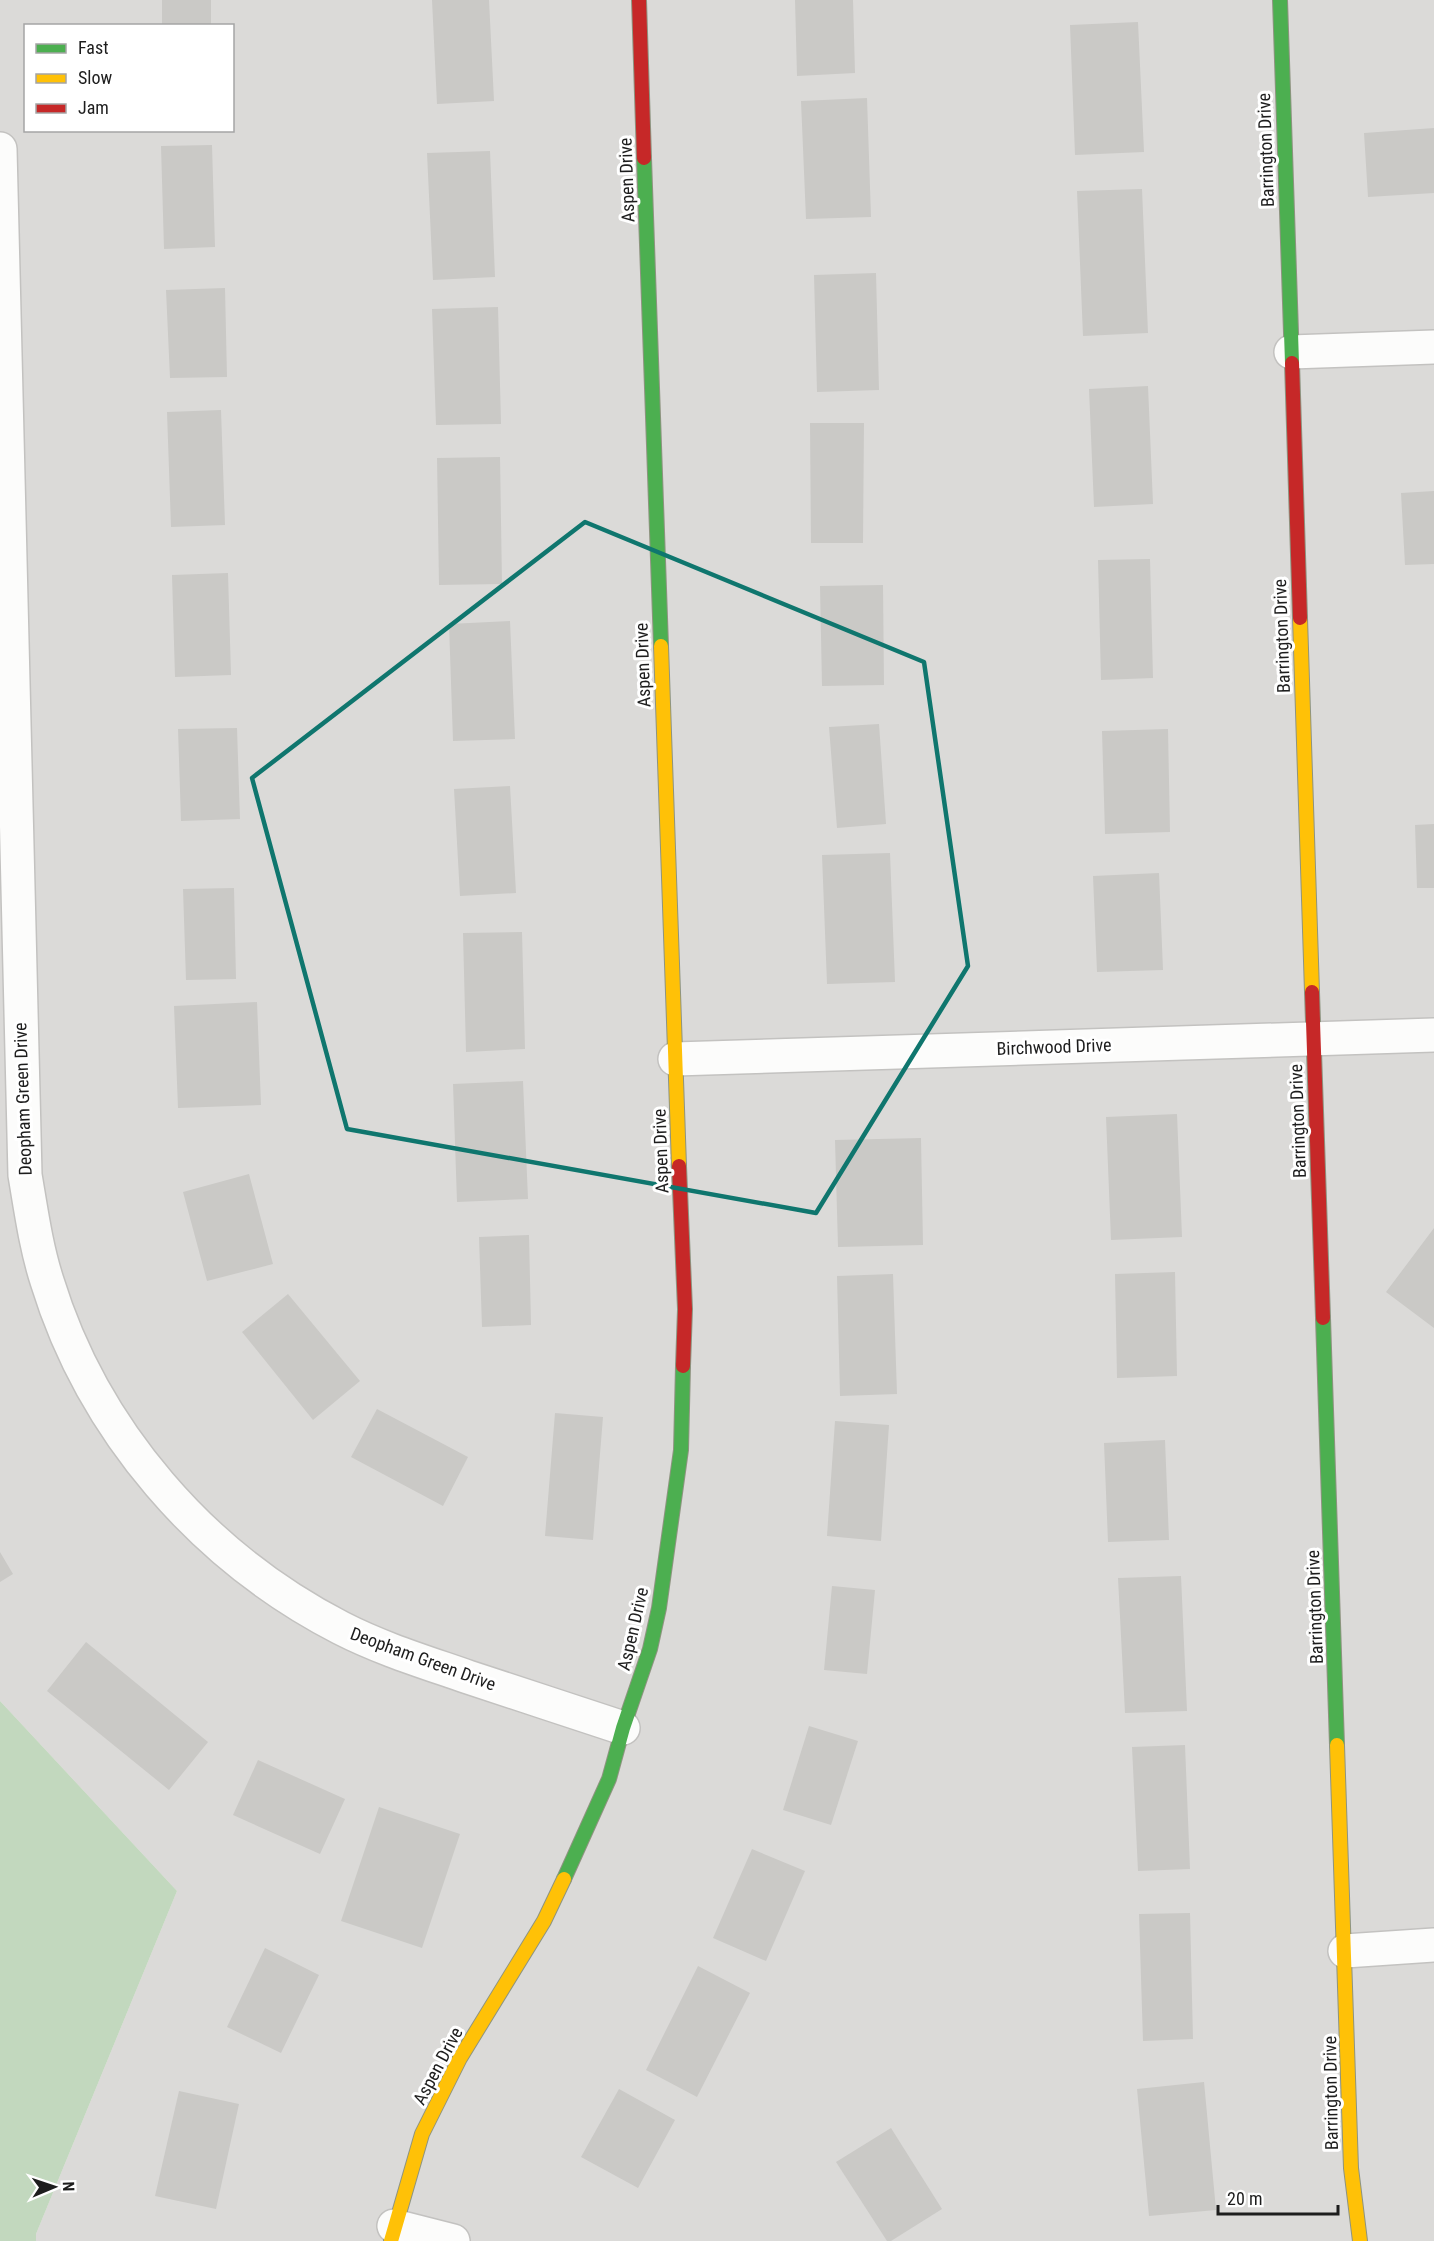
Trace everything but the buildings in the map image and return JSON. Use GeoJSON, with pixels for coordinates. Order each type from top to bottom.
{"type":"FeatureCollection","features":[{"type":"Feature","properties":{"kind":"street","name":"Aspen Drive"},"geometry":{"type":"LineString","coordinates":[[393,2234],[422,2134],[460,2058],[544,1921],[581,1845],[609,1779],[655,1629],[681,1450],[685,1309],[639,0]]}},
{"type":"Feature","properties":{"kind":"street","name":"Barrington Drive"},"geometry":{"type":"LineString","coordinates":[[1280,0],[1351,2169],[1360,2241]]}},
{"type":"Feature","properties":{"kind":"street","name":"Deopham Green Drive"},"geometry":{"type":"LineString","coordinates":[[0,149],[5,598],[25,1175],[33,1225],[47,1281],[68,1336],[93,1389],[133,1451],[179,1507],[232,1557],[291,1600],[342,1629],[396,1653],[623,1728]]}},
{"type":"Feature","properties":{"kind":"street"},"geometry":{"type":"LineString","coordinates":[[1290,352],[1434,347]]}},
{"type":"Feature","properties":{"kind":"street","name":"Birchwood Drive"},"geometry":{"type":"LineString","coordinates":[[675,1059],[1434,1035]]}},
{"type":"Feature","properties":{"kind":"street"},"geometry":{"type":"LineString","coordinates":[[1345,1951],[1434,1945]]}},
{"type":"Feature","properties":{"kind":"street"},"geometry":{"type":"LineString","coordinates":[[393,2234],[453,2241]]}},
{"type":"Feature","properties":{"kind":"highlighted area"},"geometry":{"type":"Polygon","coordinates":[[[585,522],[924,662],[968,966],[816,1213],[347,1129],[252,778],[585,522]]]}},
{"type":"Feature","properties":{"kind":"shaded area"},"geometry":{"type":"Polygon","coordinates":[[[0,0],[1434,0],[1434,2241],[36,2241],[36,2234],[177,1891],[0,1701],[0,0]]]}},
{"type":"Feature","properties":{"kind":"green space"},"geometry":{"type":"Polygon","coordinates":[[[0,1701],[177,1891],[36,2234],[36,2241],[0,2241],[0,1701]]]}},
{"type":"Feature","properties":{"kind":"traffic: fast"},"geometry":{"type":"LineString","coordinates":[[1280,0],[1292,363]]}},
{"type":"Feature","properties":{"kind":"traffic: fast"},"geometry":{"type":"LineString","coordinates":[[644,158],[661,646]]}},
{"type":"Feature","properties":{"kind":"traffic: fast"},"geometry":{"type":"LineString","coordinates":[[1323,1318],[1337,1745]]}},
{"type":"Feature","properties":{"kind":"traffic: fast"},"geometry":{"type":"LineString","coordinates":[[564,1879],[609,1779],[623,1728],[650,1649],[659,1608],[681,1450],[683,1366]]}},
{"type":"Feature","properties":{"kind":"traffic: slow"},"geometry":{"type":"LineString","coordinates":[[1300,618],[1312,992]]}},
{"type":"Feature","properties":{"kind":"traffic: slow"},"geometry":{"type":"LineString","coordinates":[[661,646],[679,1166]]}},
{"type":"Feature","properties":{"kind":"traffic: slow"},"geometry":{"type":"LineString","coordinates":[[1337,1745],[1351,2168],[1360,2241]]}},
{"type":"Feature","properties":{"kind":"traffic: slow"},"geometry":{"type":"LineString","coordinates":[[391,2241],[422,2134],[460,2058],[544,1921],[564,1879]]}},
{"type":"Feature","properties":{"kind":"traffic: jam"},"geometry":{"type":"LineString","coordinates":[[639,0],[644,158]]}},
{"type":"Feature","properties":{"kind":"traffic: jam"},"geometry":{"type":"LineString","coordinates":[[1292,363],[1300,618]]}},
{"type":"Feature","properties":{"kind":"traffic: jam"},"geometry":{"type":"LineString","coordinates":[[1312,992],[1323,1318]]}},
{"type":"Feature","properties":{"kind":"traffic: jam"},"geometry":{"type":"LineString","coordinates":[[679,1166],[685,1309],[683,1366]]}}]}
